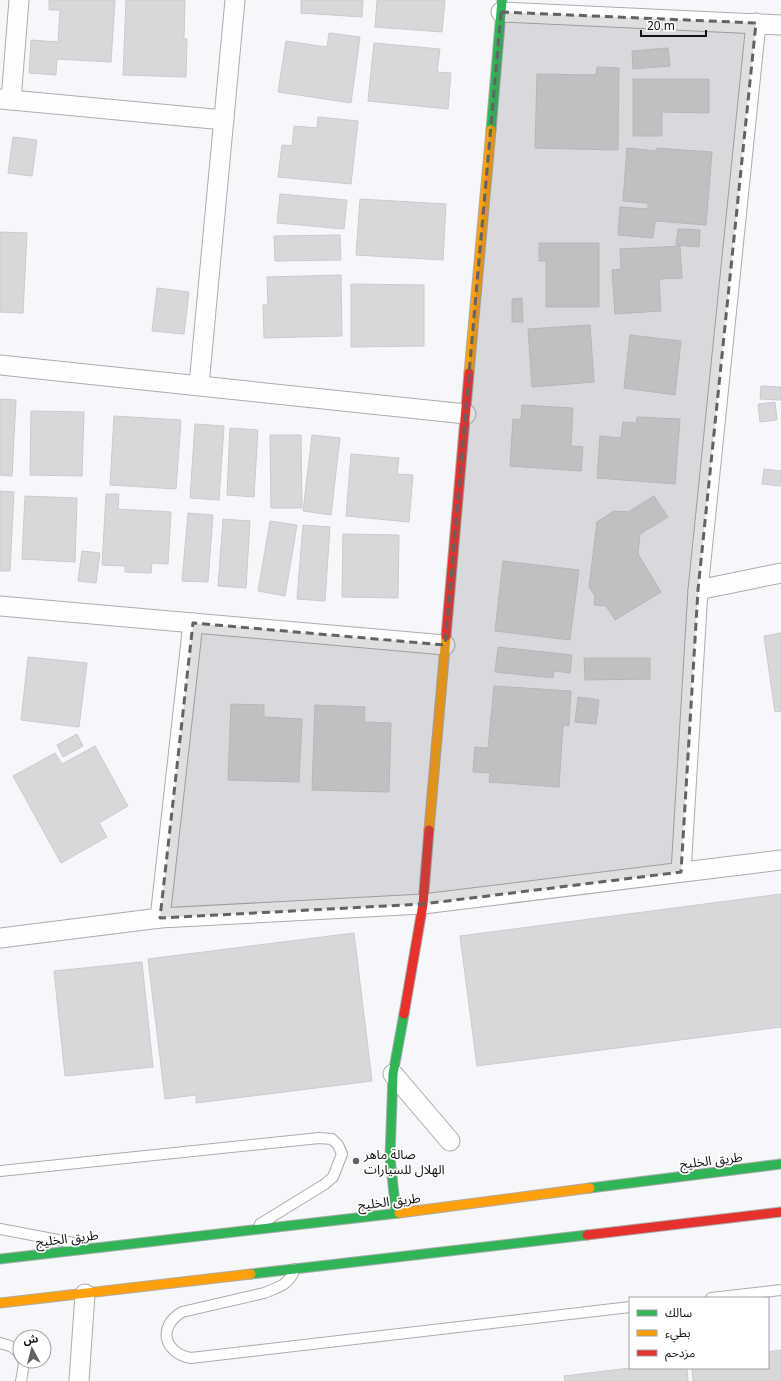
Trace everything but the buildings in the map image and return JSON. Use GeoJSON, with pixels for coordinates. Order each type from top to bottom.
{"type":"FeatureCollection","features":[{"type":"Feature","properties":{"kind":"main road"},"geometry":{"type":"LineString","coordinates":[[396,1213],[390,1157],[393,1074],[423,904],[501,6]]}},
{"type":"Feature","properties":{"kind":"main road","name":"طريق الخليج"},"geometry":{"type":"LineString","coordinates":[[0,1259],[396,1213],[781,1164]]}},
{"type":"Feature","properties":{"kind":"main road"},"geometry":{"type":"LineString","coordinates":[[0,1303],[781,1212]]}},
{"type":"Feature","properties":{"kind":"street"},"geometry":{"type":"LineString","coordinates":[[20,0],[5,100],[224,120]]}},
{"type":"Feature","properties":{"kind":"street"},"geometry":{"type":"LineString","coordinates":[[199,385],[235,0]]}},
{"type":"Feature","properties":{"kind":"street"},"geometry":{"type":"LineString","coordinates":[[501,6],[781,24]]}},
{"type":"Feature","properties":{"kind":"street"},"geometry":{"type":"LineString","coordinates":[[681,872],[698,590],[756,23]]}},
{"type":"Feature","properties":{"kind":"street"},"geometry":{"type":"LineString","coordinates":[[0,364],[466,414]]}},
{"type":"Feature","properties":{"kind":"street"},"geometry":{"type":"LineString","coordinates":[[698,590],[781,573]]}},
{"type":"Feature","properties":{"kind":"street"},"geometry":{"type":"LineString","coordinates":[[0,606],[445,645]]}},
{"type":"Feature","properties":{"kind":"street"},"geometry":{"type":"LineString","coordinates":[[160,918],[193,623]]}},
{"type":"Feature","properties":{"kind":"street"},"geometry":{"type":"LineString","coordinates":[[0,938],[160,918],[423,904],[781,860]]}},
{"type":"Feature","properties":{"kind":"street"},"geometry":{"type":"LineString","coordinates":[[393,1074],[450,1142]]}},
{"type":"Feature","properties":{"kind":"street"},"geometry":{"type":"LineString","coordinates":[[79,1381],[85,1294]]}},
{"type":"Feature","properties":{"kind":"lane"},"geometry":{"type":"LineString","coordinates":[[0,1171],[319,1138],[332,1138],[338,1145],[342,1154],[333,1177],[325,1184],[250,1230]]}},
{"type":"Feature","properties":{"kind":"lane"},"geometry":{"type":"LineString","coordinates":[[0,1229],[99,1248]]}},
{"type":"Feature","properties":{"kind":"lane"},"geometry":{"type":"LineString","coordinates":[[295,1269],[289,1281],[264,1293],[182,1312],[174,1317],[168,1325],[168,1343],[174,1351],[182,1356],[191,1358],[629,1307]]}},
{"type":"Feature","properties":{"kind":"lane"},"geometry":{"type":"LineString","coordinates":[[720,1297],[781,1290]]}},
{"type":"Feature","properties":{"kind":"lane"},"geometry":{"type":"LineString","coordinates":[[0,1343],[12,1347]]}},
{"type":"Feature","properties":{"kind":"lane"},"geometry":{"type":"LineString","coordinates":[[21,1381],[23,1369]]}},
{"type":"Feature","properties":{"kind":"highlighted area"},"geometry":{"type":"Polygon","coordinates":[[[501,12],[756,23],[698,590],[681,872],[423,904],[160,918],[193,623],[445,645],[501,12]]]}},
{"type":"Feature","properties":{"kind":"traffic: fast"},"geometry":{"type":"LineString","coordinates":[[491,130],[502,0]]}},
{"type":"Feature","properties":{"kind":"traffic: fast"},"geometry":{"type":"LineString","coordinates":[[396,1213],[390,1157],[393,1074],[404,1014]]}},
{"type":"Feature","properties":{"kind":"traffic: fast"},"geometry":{"type":"LineString","coordinates":[[590,1188],[781,1164]]}},
{"type":"Feature","properties":{"kind":"traffic: fast"},"geometry":{"type":"LineString","coordinates":[[0,1259],[399,1213]]}},
{"type":"Feature","properties":{"kind":"traffic: fast"},"geometry":{"type":"LineString","coordinates":[[251,1274],[587,1235]]}},
{"type":"Feature","properties":{"kind":"traffic: slow"},"geometry":{"type":"LineString","coordinates":[[469,373],[491,130]]}},
{"type":"Feature","properties":{"kind":"traffic: slow"},"geometry":{"type":"LineString","coordinates":[[429,830],[446,636]]}},
{"type":"Feature","properties":{"kind":"traffic: slow"},"geometry":{"type":"LineString","coordinates":[[399,1213],[590,1188]]}},
{"type":"Feature","properties":{"kind":"traffic: slow"},"geometry":{"type":"LineString","coordinates":[[0,1303],[251,1274]]}},
{"type":"Feature","properties":{"kind":"traffic: jam"},"geometry":{"type":"LineString","coordinates":[[446,636],[469,373]]}},
{"type":"Feature","properties":{"kind":"traffic: jam"},"geometry":{"type":"LineString","coordinates":[[404,1014],[423,904],[429,830]]}},
{"type":"Feature","properties":{"kind":"traffic: jam"},"geometry":{"type":"LineString","coordinates":[[587,1235],[781,1212]]}},
{"type":"Feature","properties":{"kind":"place","name":"صالة ماهر الهلال للسيارات"},"geometry":{"type":"Point","coordinates":[356,1161]}}]}
